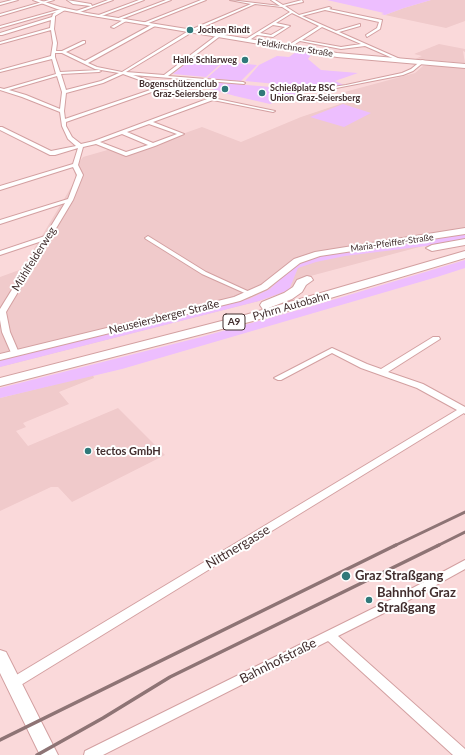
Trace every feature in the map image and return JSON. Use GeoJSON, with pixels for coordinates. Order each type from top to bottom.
{"type":"FeatureCollection","features":[{"type":"Feature","properties":{"kind":"highway"},"geometry":{"type":"LineString","coordinates":[[432,248],[465,242]]}},
{"type":"Feature","properties":{"kind":"highway","name":"Pyhrn Autobahn"},"geometry":{"type":"LineString","coordinates":[[0,374],[266,305],[465,247]]}},
{"type":"Feature","properties":{"kind":"highway","name":"Pyhrn Autobahn"},"geometry":{"type":"LineString","coordinates":[[0,382],[249,318],[465,254]]}},
{"type":"Feature","properties":{"kind":"highway"},"geometry":{"type":"LineString","coordinates":[[266,305],[288,296],[298,289],[301,283],[307,280]]}},
{"type":"Feature","properties":{"kind":"street"},"geometry":{"type":"LineString","coordinates":[[0,4],[16,0]]}},
{"type":"Feature","properties":{"kind":"street"},"geometry":{"type":"LineString","coordinates":[[0,11],[36,0]]}},
{"type":"Feature","properties":{"kind":"street","name":"Feldkirchner Straße"},"geometry":{"type":"LineString","coordinates":[[36,0],[61,10],[348,57],[398,59],[421,63],[431,62],[465,66]]}},
{"type":"Feature","properties":{"kind":"street"},"geometry":{"type":"LineString","coordinates":[[0,15],[52,0]]}},
{"type":"Feature","properties":{"kind":"street"},"geometry":{"type":"LineString","coordinates":[[69,0],[94,6]]}},
{"type":"Feature","properties":{"kind":"street"},"geometry":{"type":"LineString","coordinates":[[77,12],[111,0]]}},
{"type":"Feature","properties":{"kind":"street"},"geometry":{"type":"LineString","coordinates":[[98,16],[142,0]]}},
{"type":"Feature","properties":{"kind":"street"},"geometry":{"type":"LineString","coordinates":[[118,19],[169,0]]}},
{"type":"Feature","properties":{"kind":"street"},"geometry":{"type":"LineString","coordinates":[[144,24],[204,0]]}},
{"type":"Feature","properties":{"kind":"street"},"geometry":{"type":"LineString","coordinates":[[232,0],[282,6],[302,1]]}},
{"type":"Feature","properties":{"kind":"street"},"geometry":{"type":"LineString","coordinates":[[273,0],[299,16],[398,59]]}},
{"type":"Feature","properties":{"kind":"street"},"geometry":{"type":"LineString","coordinates":[[64,92],[102,82],[122,73],[192,31],[255,3]]}},
{"type":"Feature","properties":{"kind":"street"},"geometry":{"type":"LineString","coordinates":[[299,16],[332,7]]}},
{"type":"Feature","properties":{"kind":"street"},"geometry":{"type":"LineString","coordinates":[[325,9],[381,22],[381,26],[377,31],[367,36]]}},
{"type":"Feature","properties":{"kind":"street"},"geometry":{"type":"LineString","coordinates":[[61,10],[54,15],[53,18],[53,54],[64,92],[62,111],[63,121],[68,136],[81,147]]}},
{"type":"Feature","properties":{"kind":"street"},"geometry":{"type":"LineString","coordinates":[[0,27],[61,10]]}},
{"type":"Feature","properties":{"kind":"street"},"geometry":{"type":"LineString","coordinates":[[247,40],[292,12]]}},
{"type":"Feature","properties":{"kind":"street"},"geometry":{"type":"LineString","coordinates":[[1,34],[53,18]]}},
{"type":"Feature","properties":{"kind":"street"},"geometry":{"type":"LineString","coordinates":[[113,27],[126,20]]}},
{"type":"Feature","properties":{"kind":"street"},"geometry":{"type":"LineString","coordinates":[[257,34],[272,36],[288,26],[273,24]]}},
{"type":"Feature","properties":{"kind":"street"},"geometry":{"type":"LineString","coordinates":[[84,63],[154,25]]}},
{"type":"Feature","properties":{"kind":"street"},"geometry":{"type":"LineString","coordinates":[[336,32],[359,25]]}},
{"type":"Feature","properties":{"kind":"street"},"geometry":{"type":"LineString","coordinates":[[288,47],[322,26]]}},
{"type":"Feature","properties":{"kind":"street"},"geometry":{"type":"LineString","coordinates":[[0,43],[52,30]]}},
{"type":"Feature","properties":{"kind":"street"},"geometry":{"type":"LineString","coordinates":[[164,76],[218,36]]}},
{"type":"Feature","properties":{"kind":"street"},"geometry":{"type":"LineString","coordinates":[[299,40],[341,48],[366,45]]}},
{"type":"Feature","properties":{"kind":"street"},"geometry":{"type":"LineString","coordinates":[[0,71],[63,52],[84,42]]}},
{"type":"Feature","properties":{"kind":"street"},"geometry":{"type":"LineString","coordinates":[[63,52],[84,63],[103,70],[122,73],[243,83]]}},
{"type":"Feature","properties":{"kind":"street"},"geometry":{"type":"LineString","coordinates":[[309,88],[326,89],[352,85],[408,72],[421,63]]}},
{"type":"Feature","properties":{"kind":"street"},"geometry":{"type":"LineString","coordinates":[[2,89],[59,74],[103,70]]}},
{"type":"Feature","properties":{"kind":"street"},"geometry":{"type":"LineString","coordinates":[[122,73],[163,87],[212,99],[273,111]]}},
{"type":"Feature","properties":{"kind":"street"},"geometry":{"type":"LineString","coordinates":[[63,121],[163,87]]}},
{"type":"Feature","properties":{"kind":"street"},"geometry":{"type":"LineString","coordinates":[[2,89],[62,111]]}},
{"type":"Feature","properties":{"kind":"street"},"geometry":{"type":"LineString","coordinates":[[0,128],[50,153],[81,147],[96,142],[212,99]]}},
{"type":"Feature","properties":{"kind":"street"},"geometry":{"type":"LineString","coordinates":[[96,142],[126,154],[182,134],[148,122]]}},
{"type":"Feature","properties":{"kind":"street"},"geometry":{"type":"LineString","coordinates":[[122,132],[153,144]]}},
{"type":"Feature","properties":{"kind":"street","name":"Mühlfelderweg"},"geometry":{"type":"LineString","coordinates":[[16,354],[6,332],[2,312],[70,200],[80,175],[75,165],[81,147]]}},
{"type":"Feature","properties":{"kind":"street"},"geometry":{"type":"LineString","coordinates":[[0,188],[75,165]]}},
{"type":"Feature","properties":{"kind":"street"},"geometry":{"type":"LineString","coordinates":[[0,222],[70,200]]}},
{"type":"Feature","properties":{"kind":"street","name":"Maria-Pfeiffer-Straße"},"geometry":{"type":"LineString","coordinates":[[318,254],[465,231]]}},
{"type":"Feature","properties":{"kind":"street"},"geometry":{"type":"LineString","coordinates":[[0,253],[48,237]]}},
{"type":"Feature","properties":{"kind":"street"},"geometry":{"type":"LineString","coordinates":[[148,238],[204,273],[251,294]]}},
{"type":"Feature","properties":{"kind":"street","name":"Neuseiersberger Straße"},"geometry":{"type":"LineString","coordinates":[[0,357],[185,313],[251,294],[264,287],[292,264],[318,254]]}},
{"type":"Feature","properties":{"kind":"street"},"geometry":{"type":"LineString","coordinates":[[382,372],[436,339]]}},
{"type":"Feature","properties":{"kind":"street"},"geometry":{"type":"LineString","coordinates":[[278,378],[332,350],[364,366],[420,386],[464,410]]}},
{"type":"Feature","properties":{"kind":"street","name":"Nittnergasse"},"geometry":{"type":"LineString","coordinates":[[12,684],[464,410]]}},
{"type":"Feature","properties":{"kind":"street","name":"Bahnhofstraße"},"geometry":{"type":"LineString","coordinates":[[90,755],[398,601],[465,564]]}},
{"type":"Feature","properties":{"kind":"street"},"geometry":{"type":"LineString","coordinates":[[329,635],[462,755]]}},
{"type":"Feature","properties":{"kind":"street"},"geometry":{"type":"LineString","coordinates":[[0,657],[12,684],[49,755]]}},
{"type":"Feature","properties":{"kind":"shaded area"},"geometry":{"type":"Polygon","coordinates":[[[327,0],[431,0],[385,15],[381,14],[384,13],[327,0]]]}},
{"type":"Feature","properties":{"kind":"shaded area"},"geometry":{"type":"Polygon","coordinates":[[[431,0],[465,0],[465,21],[446,28],[385,15],[404,8],[431,0]]]}},
{"type":"Feature","properties":{"kind":"shaded area"},"geometry":{"type":"Polygon","coordinates":[[[439,44],[465,49],[465,52],[463,51],[465,63],[415,59],[422,56],[414,54],[439,44]]]}},
{"type":"Feature","properties":{"kind":"shaded area"},"geometry":{"type":"Polygon","coordinates":[[[299,50],[313,52],[308,59],[321,70],[358,73],[335,81],[346,86],[317,88],[245,81],[259,65],[277,56],[289,57],[299,50]]]}},
{"type":"Feature","properties":{"kind":"shaded area"},"geometry":{"type":"Polygon","coordinates":[[[193,58],[224,61],[206,77],[173,74],[193,58]]]}},
{"type":"Feature","properties":{"kind":"shaded area"},"geometry":{"type":"Polygon","coordinates":[[[225,62],[257,65],[241,81],[207,78],[225,62]]]}},
{"type":"Feature","properties":{"kind":"shaded area"},"geometry":{"type":"Polygon","coordinates":[[[444,65],[465,67],[465,239],[423,246],[303,278],[289,290],[259,301],[0,367],[0,277],[22,269],[76,179],[73,166],[78,164],[83,157],[111,149],[123,155],[202,127],[241,142],[301,117],[343,103],[347,104],[336,97],[341,93],[415,73],[423,66],[444,65]]]}},
{"type":"Feature","properties":{"kind":"shaded area","name":"Schießplatz BSC Union Graz-Seiersberg"},"geometry":{"type":"Polygon","coordinates":[[[197,81],[307,90],[270,104],[235,96],[191,83],[197,81]]]}},
{"type":"Feature","properties":{"kind":"shaded area"},"geometry":{"type":"Polygon","coordinates":[[[343,104],[371,113],[344,127],[310,117],[343,104]]]}},
{"type":"Feature","properties":{"kind":"shaded area"},"geometry":{"type":"Polygon","coordinates":[[[465,234],[465,239],[434,245],[345,256],[316,262],[298,268],[289,290],[259,301],[0,367],[0,360],[21,354],[249,299],[270,289],[288,271],[297,265],[318,256],[465,234]]]}},
{"type":"Feature","properties":{"kind":"shaded area"},"geometry":{"type":"Polygon","coordinates":[[[465,260],[465,268],[437,277],[122,369],[0,398],[0,388],[201,337],[309,307],[465,260]]]}},
{"type":"Feature","properties":{"kind":"shaded area"},"geometry":{"type":"Polygon","coordinates":[[[93,375],[94,378],[59,392],[69,404],[23,423],[26,427],[16,431],[28,446],[118,408],[165,455],[72,502],[58,487],[51,487],[0,511],[0,398],[93,375]]]}},
{"type":"Feature","properties":{"kind":"railway"},"geometry":{"type":"LineString","coordinates":[[394,546],[465,512]]}},
{"type":"Feature","properties":{"kind":"railway"},"geometry":{"type":"LineString","coordinates":[[439,545],[465,532]]}},
{"type":"Feature","properties":{"kind":"railway"},"geometry":{"type":"LineString","coordinates":[[0,740],[396,545]]}},
{"type":"Feature","properties":{"kind":"railway"},"geometry":{"type":"LineString","coordinates":[[37,755],[103,718],[170,677],[439,545]]}},
{"type":"Feature","properties":{"kind":"place","name":"Jochen Rindt"},"geometry":{"type":"Point","coordinates":[190,30]}},
{"type":"Feature","properties":{"kind":"place","name":"Halle Schlarweg"},"geometry":{"type":"Point","coordinates":[245,60]}},
{"type":"Feature","properties":{"kind":"place","name":"Bogenschützenclub Graz-Seiersberg"},"geometry":{"type":"Point","coordinates":[225,89]}},
{"type":"Feature","properties":{"kind":"place","name":"Schießplatz BSC Union Graz-Seiersberg"},"geometry":{"type":"Point","coordinates":[262,93]}},
{"type":"Feature","properties":{"kind":"place","name":"tectos GmbH"},"geometry":{"type":"Point","coordinates":[88,451]}},
{"type":"Feature","properties":{"kind":"place","name":"Graz Straßgang"},"geometry":{"type":"Point","coordinates":[346,576]}},
{"type":"Feature","properties":{"kind":"place","name":"Bahnhof Graz Straßgang"},"geometry":{"type":"Point","coordinates":[369,600]}}]}
